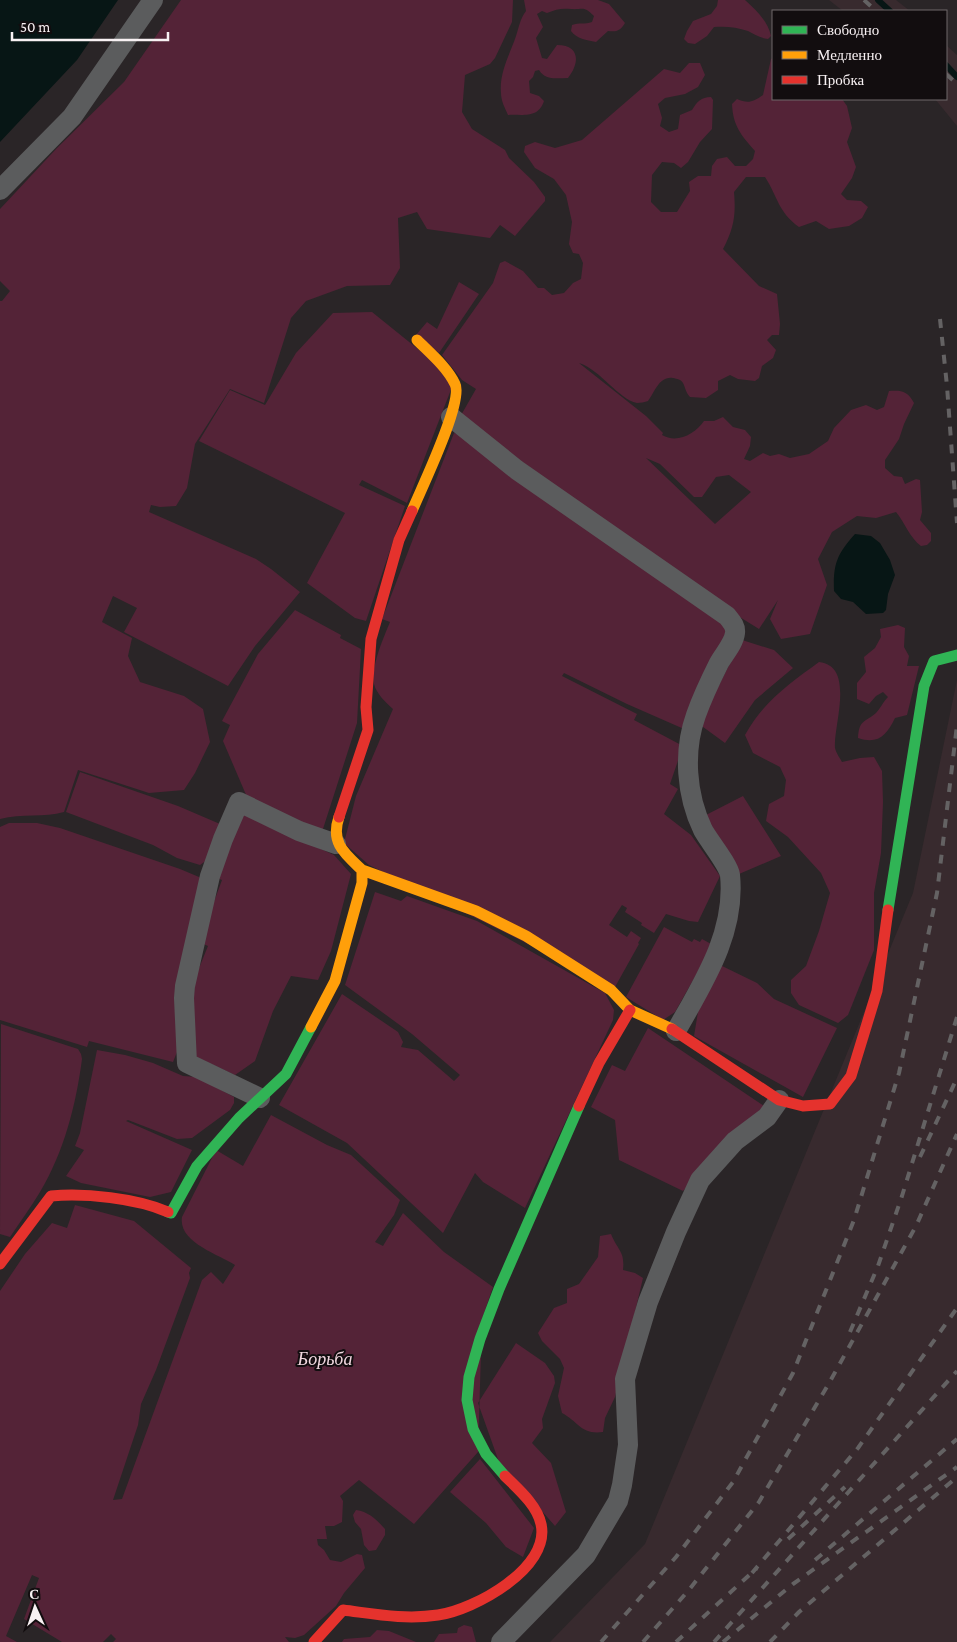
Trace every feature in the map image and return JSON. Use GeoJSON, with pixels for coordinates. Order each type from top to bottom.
{"type":"FeatureCollection","features":[{"type":"Feature","properties":{"kind":"street"},"geometry":{"type":"LineString","coordinates":[[0,190],[72,117],[153,0]]}},
{"type":"Feature","properties":{"kind":"street"},"geometry":{"type":"LineString","coordinates":[[336,844],[336,825],[368,730],[366,707],[371,639],[379,608],[399,540],[456,401],[456,385],[437,359],[417,340]]}},
{"type":"Feature","properties":{"kind":"street"},"geometry":{"type":"LineString","coordinates":[[451,417],[517,470],[727,616],[734,624],[735,632],[732,641],[718,665],[696,714],[688,740],[692,799],[703,830],[730,873],[730,910],[719,949],[708,975],[676,1031]]}},
{"type":"Feature","properties":{"kind":"street"},"geometry":{"type":"LineString","coordinates":[[260,1098],[187,1063],[185,992],[210,876],[239,802],[299,831],[336,844],[362,870],[476,911],[526,936],[611,990],[630,1010],[676,1031],[779,1100],[803,1106],[830,1104],[851,1076],[877,990],[896,855],[924,686],[934,661],[957,655]]}},
{"type":"Feature","properties":{"kind":"street"},"geometry":{"type":"LineString","coordinates":[[0,1264],[51,1196],[70,1194],[101,1197],[154,1206],[171,1213],[197,1166],[240,1118],[286,1074],[335,981],[362,883],[362,870]]}},
{"type":"Feature","properties":{"kind":"street"},"geometry":{"type":"LineString","coordinates":[[314,1642],[344,1610],[402,1618],[446,1614],[475,1603],[506,1586],[526,1568],[538,1552],[543,1531],[541,1519],[524,1496],[492,1463],[468,1418],[466,1403],[470,1369],[496,1294],[590,1082],[630,1010]]}},
{"type":"Feature","properties":{"kind":"street"},"geometry":{"type":"LineString","coordinates":[[501,1642],[586,1555],[618,1501],[628,1445],[625,1379],[648,1302],[676,1232],[700,1180],[736,1141],[767,1117],[779,1100]]}},
{"type":"Feature","properties":{"kind":"shaded area"},"geometry":{"type":"Polygon","coordinates":[[[0,0],[118,0],[77,60],[0,142],[0,0]]]}},
{"type":"Feature","properties":{"kind":"shaded area"},"geometry":{"type":"Polygon","coordinates":[[[829,0],[896,0],[909,10],[842,10],[829,0]]]}},
{"type":"Feature","properties":{"kind":"shaded area"},"geometry":{"type":"Polygon","coordinates":[[[947,46],[957,55],[957,126],[936,100],[947,100],[947,46]]]}},
{"type":"Feature","properties":{"kind":"shaded area"},"geometry":{"type":"Polygon","coordinates":[[[855,534],[871,536],[880,543],[890,560],[895,575],[888,594],[886,610],[883,613],[866,614],[853,602],[841,599],[834,591],[834,574],[837,560],[855,534]]]}},
{"type":"Feature","properties":{"kind":"shaded area"},"geometry":{"type":"Polygon","coordinates":[[[957,680],[957,1642],[550,1642],[645,1544],[913,893],[957,680]]]}},
{"type":"Feature","properties":{"kind":"green space"},"geometry":{"type":"Polygon","coordinates":[[[181,0],[513,0],[512,22],[495,58],[490,64],[465,75],[462,112],[472,129],[505,150],[509,158],[534,182],[545,197],[545,201],[515,236],[500,225],[490,238],[427,229],[417,212],[398,218],[400,268],[390,285],[347,286],[306,301],[291,318],[264,403],[230,389],[195,444],[187,488],[176,506],[160,507],[151,505],[149,512],[256,559],[300,592],[255,646],[228,686],[124,632],[137,608],[113,596],[102,622],[132,638],[128,656],[140,682],[184,696],[203,709],[210,742],[195,773],[184,790],[149,793],[78,770],[64,812],[0,819],[0,301],[10,291],[0,281],[0,209],[57,148],[124,82],[181,0]]]}},
{"type":"Feature","properties":{"kind":"green space"},"geometry":{"type":"Polygon","coordinates":[[[524,0],[598,0],[609,4],[625,23],[618,30],[608,31],[596,42],[585,40],[571,31],[572,25],[592,22],[594,16],[585,9],[562,9],[547,13],[542,11],[537,14],[543,27],[536,38],[542,58],[547,59],[557,45],[565,46],[574,51],[576,56],[575,67],[568,78],[552,78],[545,76],[539,70],[535,71],[529,81],[530,93],[539,96],[544,101],[541,107],[534,113],[508,115],[502,99],[502,78],[522,17],[526,11],[524,0]]]}},
{"type":"Feature","properties":{"kind":"green space"},"geometry":{"type":"Polygon","coordinates":[[[718,0],[745,0],[764,21],[771,36],[768,39],[740,29],[714,27],[707,36],[695,44],[688,43],[684,39],[693,21],[711,14],[717,6],[718,0]]]}},
{"type":"Feature","properties":{"kind":"green space"},"geometry":{"type":"Polygon","coordinates":[[[772,58],[772,100],[843,100],[847,106],[852,128],[847,142],[856,167],[852,178],[841,194],[847,200],[861,201],[868,207],[862,218],[849,226],[829,229],[816,221],[799,227],[782,210],[765,177],[746,177],[734,192],[735,208],[733,221],[730,234],[723,249],[759,286],[777,294],[780,324],[779,335],[772,335],[767,340],[776,350],[773,358],[762,366],[759,378],[755,381],[738,379],[730,375],[718,381],[718,390],[706,398],[690,397],[679,379],[668,378],[658,385],[648,401],[637,403],[623,396],[595,372],[579,363],[646,416],[663,433],[662,435],[668,438],[680,438],[691,434],[704,421],[714,421],[723,417],[733,427],[745,430],[751,437],[750,446],[744,459],[750,461],[763,453],[770,456],[779,454],[790,458],[809,454],[828,441],[834,428],[851,410],[866,405],[877,410],[884,407],[889,391],[904,392],[912,399],[914,403],[899,439],[885,460],[885,468],[894,476],[902,477],[905,484],[916,479],[920,480],[922,512],[920,520],[931,533],[931,541],[927,545],[921,546],[896,512],[876,518],[857,516],[832,532],[818,559],[827,585],[810,634],[781,639],[770,619],[778,600],[759,629],[722,606],[460,417],[476,389],[462,380],[442,355],[493,283],[500,263],[505,261],[523,271],[538,288],[544,288],[552,295],[564,293],[573,283],[581,279],[583,263],[579,254],[573,253],[569,244],[572,222],[566,195],[554,179],[535,168],[524,152],[525,146],[535,142],[555,148],[582,140],[664,69],[680,73],[689,63],[700,63],[705,75],[698,87],[685,94],[665,98],[658,104],[662,118],[660,126],[669,132],[678,129],[680,115],[692,110],[700,100],[711,97],[713,100],[712,129],[700,142],[688,162],[681,168],[674,163],[662,162],[652,175],[651,202],[661,212],[677,212],[690,191],[689,182],[698,176],[711,176],[712,166],[717,159],[727,157],[735,166],[746,166],[753,159],[755,151],[736,124],[732,104],[737,99],[750,102],[763,95],[772,58]],[[646,458],[715,524],[751,492],[729,475],[716,477],[702,497],[694,497],[660,464],[646,458]]]}},
{"type":"Feature","properties":{"kind":"green space"},"geometry":{"type":"Polygon","coordinates":[[[459,282],[479,294],[439,353],[416,335],[427,322],[437,329],[459,282]]]}},
{"type":"Feature","properties":{"kind":"green space"},"geometry":{"type":"Polygon","coordinates":[[[372,312],[434,362],[452,387],[407,503],[362,480],[359,485],[405,506],[366,621],[355,618],[307,583],[345,513],[199,441],[230,390],[265,405],[296,353],[333,313],[372,312]]]}},
{"type":"Feature","properties":{"kind":"green space"},"geometry":{"type":"Polygon","coordinates":[[[454,433],[463,435],[725,625],[725,636],[684,729],[564,673],[562,676],[637,714],[634,720],[683,746],[670,784],[678,789],[664,814],[691,835],[720,876],[698,922],[666,914],[654,933],[625,912],[627,908],[622,905],[609,925],[627,937],[631,931],[641,938],[615,987],[369,865],[344,843],[356,796],[393,709],[384,701],[374,684],[376,661],[390,622],[382,619],[454,433]]]}},
{"type":"Feature","properties":{"kind":"green space"},"geometry":{"type":"Polygon","coordinates":[[[295,610],[341,635],[340,638],[361,649],[357,723],[322,832],[247,797],[223,741],[230,725],[222,721],[258,654],[295,610]]]}},
{"type":"Feature","properties":{"kind":"green space"},"geometry":{"type":"Polygon","coordinates":[[[898,625],[905,628],[904,647],[909,656],[907,666],[919,666],[907,715],[895,718],[889,729],[881,737],[871,740],[858,738],[861,725],[876,713],[888,697],[883,692],[876,696],[869,704],[857,699],[857,683],[866,672],[864,657],[875,648],[881,637],[880,629],[898,625]]]}},
{"type":"Feature","properties":{"kind":"green space"},"geometry":{"type":"Polygon","coordinates":[[[742,640],[774,650],[793,668],[755,700],[725,743],[699,724],[742,640]]]}},
{"type":"Feature","properties":{"kind":"green space"},"geometry":{"type":"Polygon","coordinates":[[[819,662],[830,666],[837,674],[840,685],[835,748],[842,762],[874,757],[882,771],[881,853],[874,893],[874,950],[848,1015],[838,1023],[799,1005],[791,993],[791,980],[806,966],[830,893],[821,873],[788,837],[766,821],[769,804],[784,796],[786,780],[780,767],[753,753],[745,735],[760,712],[778,694],[819,662]]]}},
{"type":"Feature","properties":{"kind":"green space"},"geometry":{"type":"Polygon","coordinates":[[[80,772],[178,806],[220,824],[207,860],[200,865],[177,858],[153,845],[66,812],[80,772]]]}},
{"type":"Feature","properties":{"kind":"green space"},"geometry":{"type":"Polygon","coordinates":[[[743,796],[781,856],[739,874],[704,816],[743,796]]]}},
{"type":"Feature","properties":{"kind":"green space"},"geometry":{"type":"Polygon","coordinates":[[[237,812],[334,855],[351,874],[331,951],[318,980],[291,976],[273,1011],[255,1061],[235,1075],[196,1057],[191,1043],[195,978],[208,946],[199,942],[222,880],[214,877],[237,812]]]}},
{"type":"Feature","properties":{"kind":"green space"},"geometry":{"type":"Polygon","coordinates":[[[9,823],[37,823],[60,828],[180,869],[199,877],[205,884],[179,1047],[173,1062],[89,1041],[87,1047],[0,1020],[0,827],[9,823]]]}},
{"type":"Feature","properties":{"kind":"green space"},"geometry":{"type":"Polygon","coordinates":[[[375,892],[401,901],[407,896],[477,921],[605,993],[614,1010],[613,1020],[525,1208],[483,1182],[475,1173],[443,1233],[347,1143],[279,1105],[342,994],[398,1032],[403,1042],[401,1047],[418,1050],[454,1081],[460,1075],[412,1034],[345,985],[375,892]]]}},
{"type":"Feature","properties":{"kind":"green space"},"geometry":{"type":"Polygon","coordinates":[[[664,927],[692,942],[694,939],[700,942],[702,939],[713,945],[675,1012],[663,1020],[626,997],[664,927]]]}},
{"type":"Feature","properties":{"kind":"green space"},"geometry":{"type":"Polygon","coordinates":[[[720,965],[757,983],[774,999],[837,1028],[803,1097],[694,1036],[699,1006],[720,965]]]}},
{"type":"Feature","properties":{"kind":"green space"},"geometry":{"type":"Polygon","coordinates":[[[1,1024],[78,1049],[82,1059],[68,1128],[56,1161],[40,1192],[10,1237],[0,1234],[1,1024]]]}},
{"type":"Feature","properties":{"kind":"green space"},"geometry":{"type":"Polygon","coordinates":[[[648,1028],[764,1106],[683,1191],[619,1160],[615,1120],[591,1107],[612,1065],[625,1071],[648,1028]]]}},
{"type":"Feature","properties":{"kind":"green space"},"geometry":{"type":"Polygon","coordinates":[[[97,1050],[153,1063],[183,1076],[197,1077],[234,1097],[234,1103],[230,1110],[192,1138],[177,1139],[128,1120],[126,1121],[192,1150],[171,1192],[150,1197],[81,1183],[66,1176],[84,1150],[75,1146],[80,1133],[97,1050]]]}},
{"type":"Feature","properties":{"kind":"green space","name":"Борьба"},"geometry":{"type":"Polygon","coordinates":[[[271,1115],[327,1145],[351,1155],[400,1200],[394,1215],[375,1242],[383,1246],[403,1213],[444,1252],[493,1287],[482,1319],[478,1452],[414,1524],[359,1480],[340,1496],[343,1501],[342,1522],[334,1526],[325,1526],[327,1539],[317,1539],[318,1545],[324,1550],[330,1560],[341,1562],[357,1554],[362,1555],[365,1568],[344,1593],[336,1606],[304,1635],[295,1638],[285,1637],[289,1642],[113,1642],[116,1639],[111,1634],[103,1642],[62,1642],[24,1619],[39,1578],[32,1575],[6,1636],[17,1642],[0,1642],[0,1291],[25,1254],[52,1223],[67,1228],[75,1205],[134,1221],[191,1268],[190,1278],[156,1370],[141,1404],[138,1425],[113,1500],[122,1499],[202,1280],[211,1272],[223,1284],[235,1265],[210,1252],[186,1234],[182,1226],[182,1217],[216,1150],[243,1166],[271,1115]]]}},
{"type":"Feature","properties":{"kind":"green space"},"geometry":{"type":"Polygon","coordinates":[[[611,1234],[622,1255],[623,1270],[635,1273],[643,1278],[615,1397],[605,1418],[603,1432],[590,1432],[562,1413],[558,1396],[564,1368],[560,1359],[542,1341],[538,1333],[554,1308],[567,1303],[567,1289],[579,1284],[598,1257],[600,1236],[611,1234]]]}},
{"type":"Feature","properties":{"kind":"green space"},"geometry":{"type":"Polygon","coordinates":[[[516,1343],[545,1363],[554,1376],[555,1383],[542,1419],[543,1428],[532,1443],[551,1463],[566,1512],[555,1526],[499,1462],[478,1403],[516,1343]]]}},
{"type":"Feature","properties":{"kind":"green space"},"geometry":{"type":"Polygon","coordinates":[[[480,1459],[534,1528],[523,1557],[506,1547],[486,1523],[450,1492],[480,1459]]]}},
{"type":"Feature","properties":{"kind":"green space"},"geometry":{"type":"Polygon","coordinates":[[[356,1510],[372,1516],[385,1529],[385,1535],[376,1550],[369,1551],[364,1545],[361,1529],[355,1522],[353,1515],[356,1510]]]}},
{"type":"Feature","properties":{"kind":"green space"},"geometry":{"type":"Polygon","coordinates":[[[464,1625],[472,1627],[476,1642],[434,1642],[439,1634],[457,1633],[458,1628],[464,1625]]]}},
{"type":"Feature","properties":{"kind":"green space"},"geometry":{"type":"Polygon","coordinates":[[[377,1630],[389,1631],[416,1642],[342,1642],[344,1639],[370,1637],[377,1630]]]}},
{"type":"Feature","properties":{"kind":"waterway"},"geometry":{"type":"LineString","coordinates":[[878,0],[889,10]]}},
{"type":"Feature","properties":{"kind":"waterway"},"geometry":{"type":"LineString","coordinates":[[947,66],[957,77]]}},
{"type":"Feature","properties":{"kind":"railway"},"geometry":{"type":"LineString","coordinates":[[864,0],[875,10]]}},
{"type":"Feature","properties":{"kind":"railway"},"geometry":{"type":"LineString","coordinates":[[947,75],[957,84]]}},
{"type":"Feature","properties":{"kind":"railway"},"geometry":{"type":"LineString","coordinates":[[940,319],[957,523]]}},
{"type":"Feature","properties":{"kind":"railway"},"geometry":{"type":"LineString","coordinates":[[601,1642],[676,1557],[733,1482],[793,1373],[854,1220],[899,1073],[937,893],[957,725]]}},
{"type":"Feature","properties":{"kind":"railway"},"geometry":{"type":"LineString","coordinates":[[850,1332],[878,1266],[902,1196],[957,1017]]}},
{"type":"Feature","properties":{"kind":"railway"},"geometry":{"type":"LineString","coordinates":[[920,1157],[957,1078]]}},
{"type":"Feature","properties":{"kind":"railway"},"geometry":{"type":"LineString","coordinates":[[643,1642],[688,1591],[759,1502],[828,1385],[916,1226],[957,1134]]}},
{"type":"Feature","properties":{"kind":"railway"},"geometry":{"type":"LineString","coordinates":[[752,1573],[858,1448],[957,1308]]}},
{"type":"Feature","properties":{"kind":"railway"},"geometry":{"type":"LineString","coordinates":[[714,1642],[957,1371]]}},
{"type":"Feature","properties":{"kind":"railway"},"geometry":{"type":"LineString","coordinates":[[815,1560],[957,1439]]}},
{"type":"Feature","properties":{"kind":"railway"},"geometry":{"type":"LineString","coordinates":[[723,1642],[793,1584],[957,1467]]}},
{"type":"Feature","properties":{"kind":"railway"},"geometry":{"type":"LineString","coordinates":[[770,1642],[799,1612],[957,1477]]}},
{"type":"Feature","properties":{"kind":"railway"},"geometry":{"type":"LineString","coordinates":[[788,1539],[845,1487]]}},
{"type":"Feature","properties":{"kind":"railway"},"geometry":{"type":"LineString","coordinates":[[676,1642],[757,1568]]}},
{"type":"Feature","properties":{"kind":"traffic: fast"},"geometry":{"type":"LineString","coordinates":[[888,910],[924,686],[934,661],[957,655]]}},
{"type":"Feature","properties":{"kind":"traffic: fast"},"geometry":{"type":"LineString","coordinates":[[168,1212],[171,1213],[197,1166],[239,1118],[286,1074],[311,1027]]}},
{"type":"Feature","properties":{"kind":"traffic: fast"},"geometry":{"type":"LineString","coordinates":[[505,1476],[486,1454],[473,1429],[467,1400],[469,1377],[480,1339],[499,1289],[579,1106]]}},
{"type":"Feature","properties":{"kind":"traffic: slow"},"geometry":{"type":"LineString","coordinates":[[412,511],[448,426],[456,393],[455,384],[448,372],[417,340]]}},
{"type":"Feature","properties":{"kind":"traffic: slow"},"geometry":{"type":"LineString","coordinates":[[311,1027],[335,981],[362,883],[362,870],[345,853],[338,841],[336,834],[339,817]]}},
{"type":"Feature","properties":{"kind":"traffic: slow"},"geometry":{"type":"LineString","coordinates":[[362,870],[476,911],[526,936],[611,990],[630,1010],[672,1029]]}},
{"type":"Feature","properties":{"kind":"traffic: jam"},"geometry":{"type":"LineString","coordinates":[[339,817],[368,730],[366,707],[371,639],[399,540],[412,511]]}},
{"type":"Feature","properties":{"kind":"traffic: jam"},"geometry":{"type":"LineString","coordinates":[[672,1029],[779,1100],[803,1106],[830,1104],[851,1076],[877,991],[888,910]]}},
{"type":"Feature","properties":{"kind":"traffic: jam"},"geometry":{"type":"LineString","coordinates":[[579,1106],[599,1063],[630,1010]]}},
{"type":"Feature","properties":{"kind":"traffic: jam"},"geometry":{"type":"LineString","coordinates":[[0,1264],[51,1196],[79,1195],[126,1200],[168,1212]]}},
{"type":"Feature","properties":{"kind":"traffic: jam"},"geometry":{"type":"LineString","coordinates":[[314,1642],[343,1610],[402,1617],[438,1615],[471,1605],[489,1596],[522,1571],[534,1556],[541,1540],[541,1524],[536,1510],[505,1476]]}}]}
